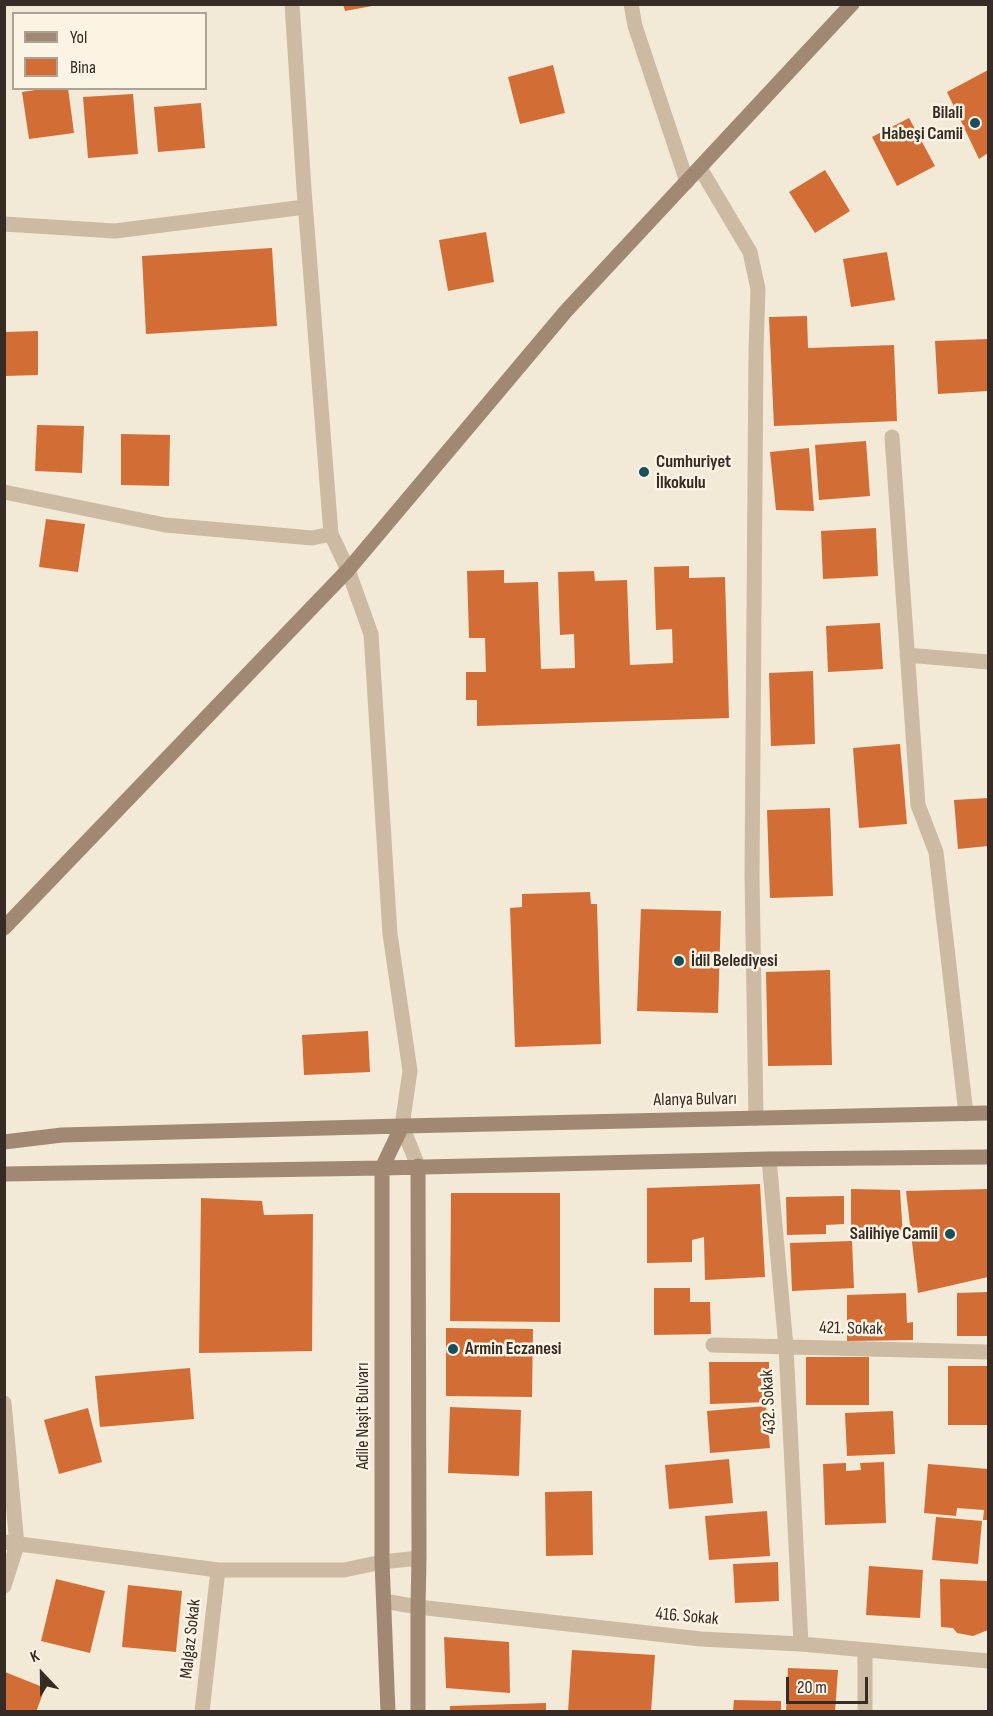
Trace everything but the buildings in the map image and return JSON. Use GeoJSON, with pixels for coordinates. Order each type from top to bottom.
{"type":"FeatureCollection","features":[{"type":"Feature","properties":{"kind":"main road"},"geometry":{"type":"LineString","coordinates":[[4,928],[348,570],[566,311],[852,4]]}},
{"type":"Feature","properties":{"kind":"main road","name":"Alanya Bulvarı"},"geometry":{"type":"LineString","coordinates":[[4,1142],[62,1135],[988,1113]]}},
{"type":"Feature","properties":{"kind":"main road","name":"Adile Naşit Bulvarı"},"geometry":{"type":"LineString","coordinates":[[388,1712],[382,1562],[382,1168],[402,1126]]}},
{"type":"Feature","properties":{"kind":"main road"},"geometry":{"type":"LineString","coordinates":[[4,1174],[988,1157]]}},
{"type":"Feature","properties":{"kind":"main road"},"geometry":{"type":"LineString","coordinates":[[418,1166],[418,1712]]}},
{"type":"Feature","properties":{"kind":"street"},"geometry":{"type":"LineString","coordinates":[[292,4],[305,207],[332,534],[348,570],[370,634],[390,934],[410,1071],[402,1126],[418,1166]]}},
{"type":"Feature","properties":{"kind":"street"},"geometry":{"type":"LineString","coordinates":[[631,4],[635,26],[687,182]]}},
{"type":"Feature","properties":{"kind":"street"},"geometry":{"type":"LineString","coordinates":[[700,168],[750,252],[758,289],[752,875],[756,1118]]}},
{"type":"Feature","properties":{"kind":"street"},"geometry":{"type":"LineString","coordinates":[[4,224],[115,231],[305,207]]}},
{"type":"Feature","properties":{"kind":"street"},"geometry":{"type":"LineString","coordinates":[[892,437],[918,805],[936,852],[966,1114]]}},
{"type":"Feature","properties":{"kind":"street"},"geometry":{"type":"LineString","coordinates":[[4,492],[165,525],[312,538],[332,534]]}},
{"type":"Feature","properties":{"kind":"street"},"geometry":{"type":"LineString","coordinates":[[908,655],[988,662]]}},
{"type":"Feature","properties":{"kind":"street","name":"432. Sokak"},"geometry":{"type":"LineString","coordinates":[[769,1159],[786,1347],[801,1644]]}},
{"type":"Feature","properties":{"kind":"street","name":"421. Sokak"},"geometry":{"type":"LineString","coordinates":[[713,1345],[988,1352]]}},
{"type":"Feature","properties":{"kind":"street"},"geometry":{"type":"LineString","coordinates":[[4,1403],[11,1544],[4,1586]]}},
{"type":"Feature","properties":{"kind":"street"},"geometry":{"type":"LineString","coordinates":[[11,1544],[218,1570],[344,1570],[382,1562],[419,1558]]}},
{"type":"Feature","properties":{"kind":"street","name":"Malgaz Sokak"},"geometry":{"type":"LineString","coordinates":[[202,1712],[218,1570]]}},
{"type":"Feature","properties":{"kind":"street","name":"416. Sokak"},"geometry":{"type":"LineString","coordinates":[[384,1601],[418,1607],[700,1639],[801,1644],[988,1661]]}},
{"type":"Feature","properties":{"kind":"street"},"geometry":{"type":"LineString","coordinates":[[865,1650],[865,1712]]}},
{"type":"Feature","properties":{"kind":"place","name":"Bilali Habeşi Camii"},"geometry":{"type":"Point","coordinates":[975,123]}},
{"type":"Feature","properties":{"kind":"place","name":"Cumhuriyet İlkokulu"},"geometry":{"type":"Point","coordinates":[644,472]}},
{"type":"Feature","properties":{"kind":"place","name":"İdil Belediyesi"},"geometry":{"type":"Point","coordinates":[679,961]}},
{"type":"Feature","properties":{"kind":"place","name":"Salihiye Camii"},"geometry":{"type":"Point","coordinates":[950,1234]}},
{"type":"Feature","properties":{"kind":"place","name":"Armin Eczanesi"},"geometry":{"type":"Point","coordinates":[453,1349]}}]}
